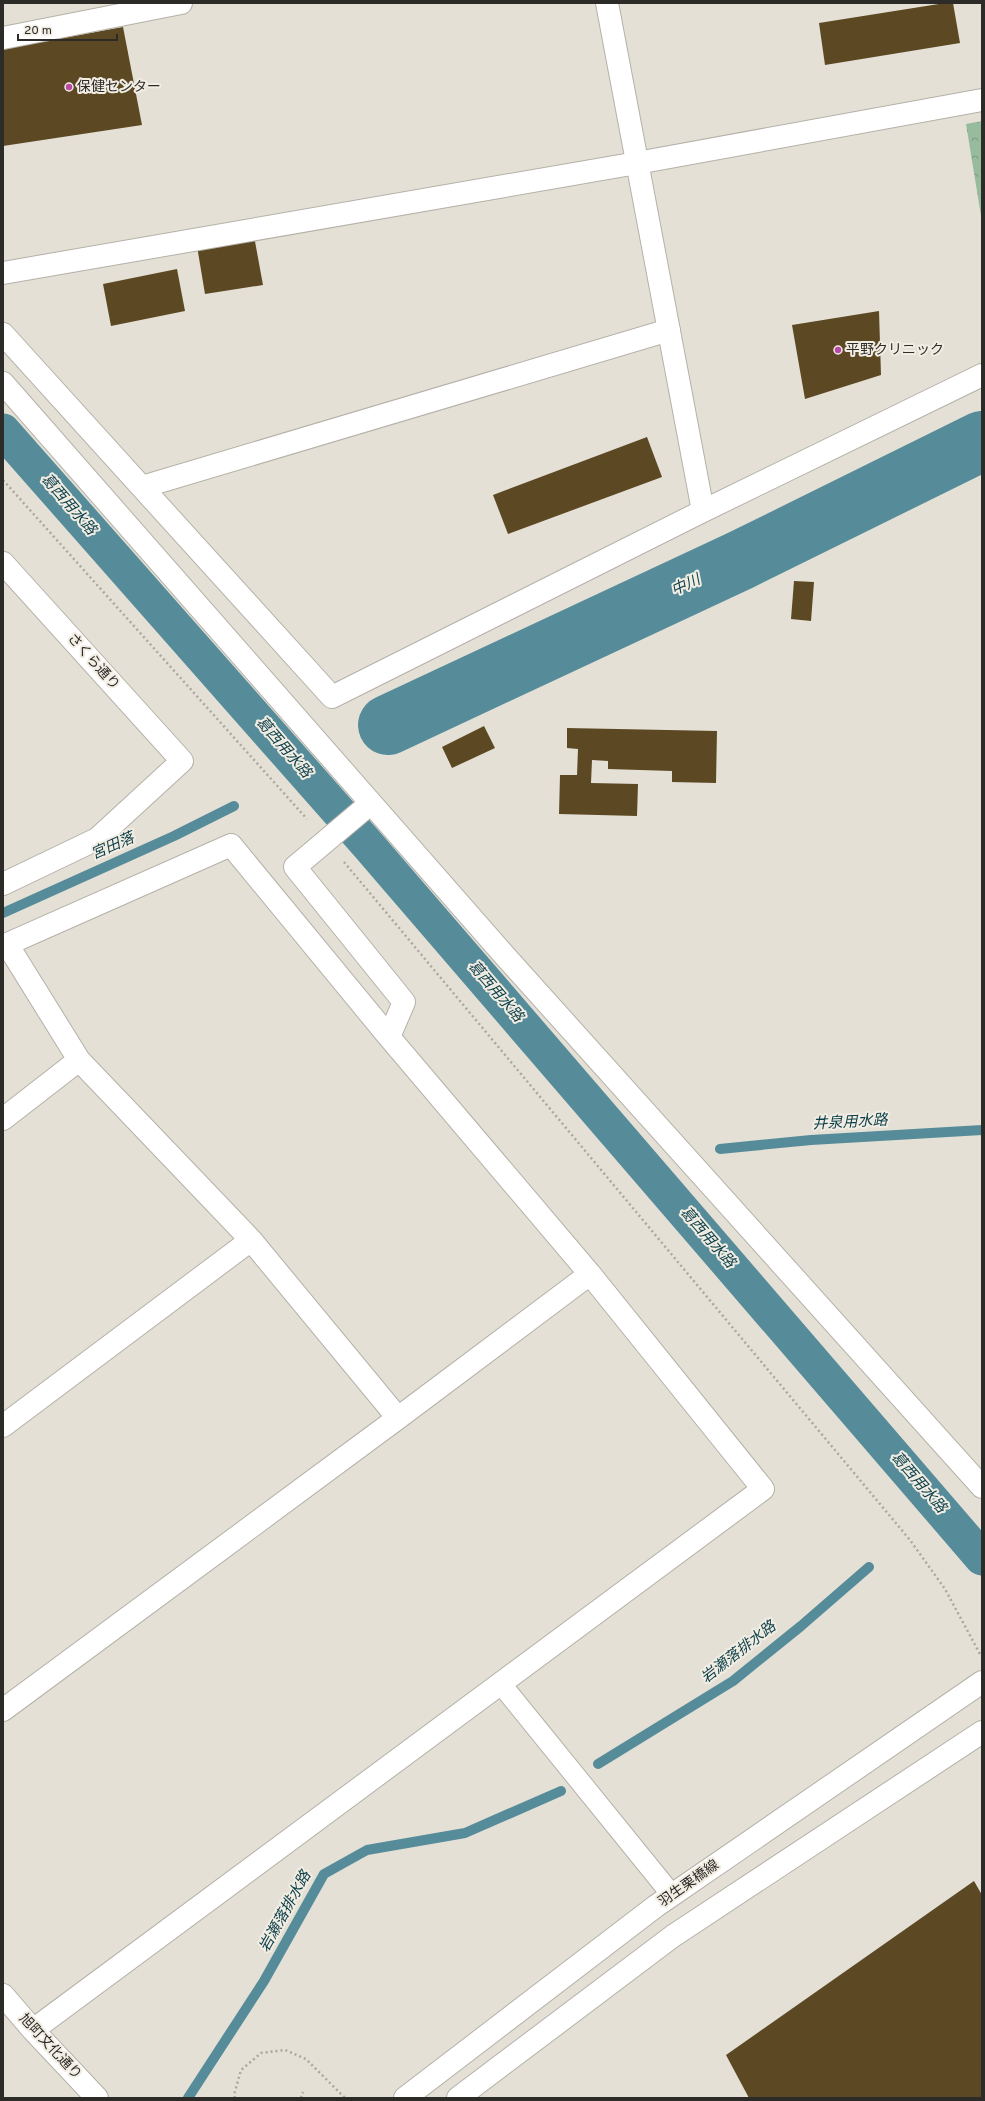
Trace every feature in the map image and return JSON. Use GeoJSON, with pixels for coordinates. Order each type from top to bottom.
{"type":"FeatureCollection","features":[{"type":"Feature","properties":{"kind":"street"},"geometry":{"type":"LineString","coordinates":[[3,38],[78,13],[181,3]]}},
{"type":"Feature","properties":{"kind":"street"},"geometry":{"type":"LineString","coordinates":[[607,3],[703,512]]}},
{"type":"Feature","properties":{"kind":"street"},"geometry":{"type":"LineString","coordinates":[[3,273],[637,163],[982,100]]}},
{"type":"Feature","properties":{"kind":"street"},"geometry":{"type":"LineString","coordinates":[[142,487],[669,330]]}},
{"type":"Feature","properties":{"kind":"street"},"geometry":{"type":"LineString","coordinates":[[3,334],[332,697],[982,375]]}},
{"type":"Feature","properties":{"kind":"street"},"geometry":{"type":"LineString","coordinates":[[3,383],[505,956],[982,1487]]}},
{"type":"Feature","properties":{"kind":"street","name":"さくら通り"},"geometry":{"type":"LineString","coordinates":[[3,884],[97,839],[182,761],[8,576]]}},
{"type":"Feature","properties":{"kind":"street"},"geometry":{"type":"LineString","coordinates":[[371,803],[295,867],[404,1002],[389,1037]]}},
{"type":"Feature","properties":{"kind":"street"},"geometry":{"type":"LineString","coordinates":[[33,2030],[763,1489],[590,1274],[389,1037],[231,846],[5,945],[79,1060],[251,1240],[398,1418]]}},
{"type":"Feature","properties":{"kind":"street"},"geometry":{"type":"LineString","coordinates":[[3,1119],[79,1060]]}},
{"type":"Feature","properties":{"kind":"street"},"geometry":{"type":"LineString","coordinates":[[3,1426],[251,1240]]}},
{"type":"Feature","properties":{"kind":"street"},"geometry":{"type":"LineString","coordinates":[[3,1710],[590,1274]]}},
{"type":"Feature","properties":{"kind":"street","name":"羽生栗橋線"},"geometry":{"type":"LineString","coordinates":[[405,2098],[672,1895],[982,1682]]}},
{"type":"Feature","properties":{"kind":"street"},"geometry":{"type":"LineString","coordinates":[[458,2098],[673,1936],[982,1732]]}},
{"type":"Feature","properties":{"kind":"street","name":"旭町文化通り"},"geometry":{"type":"LineString","coordinates":[[3,1995],[33,2030],[98,2098]]}},
{"type":"Feature","properties":{"kind":"lane"},"geometry":{"type":"LineString","coordinates":[[501,1684],[672,1895]]}},
{"type":"Feature","properties":{"kind":"path"},"geometry":{"type":"LineString","coordinates":[[3,480],[327,841],[910,1540],[946,1589],[982,1657]]}},
{"type":"Feature","properties":{"kind":"path"},"geometry":{"type":"LineString","coordinates":[[235,2098],[234,2095],[241,2070],[261,2053],[285,2050],[306,2059],[345,2098]]}},
{"type":"Feature","properties":{"kind":"path"},"geometry":{"type":"LineString","coordinates":[[300,2098],[303,2092]]}},
{"type":"Feature","properties":{"kind":"green space"},"geometry":{"type":"Polygon","coordinates":[[[982,121],[982,222],[966,124],[982,121]]]}},
{"type":"Feature","properties":{"kind":"building"},"geometry":{"type":"Polygon","coordinates":[[[953,3],[960,43],[825,65],[819,23],[953,3]]]}},
{"type":"Feature","properties":{"kind":"building","name":"保健センター"},"geometry":{"type":"Polygon","coordinates":[[[123,27],[142,125],[3,146],[3,49],[123,27]]]}},
{"type":"Feature","properties":{"kind":"building"},"geometry":{"type":"Polygon","coordinates":[[[254,236],[263,285],[205,294],[197,246],[254,236]]]}},
{"type":"Feature","properties":{"kind":"building"},"geometry":{"type":"Polygon","coordinates":[[[177,269],[185,311],[111,326],[103,284],[177,269]]]}},
{"type":"Feature","properties":{"kind":"building","name":"平野クリニック"},"geometry":{"type":"Polygon","coordinates":[[[879,311],[881,375],[805,399],[792,325],[879,311]]]}},
{"type":"Feature","properties":{"kind":"building"},"geometry":{"type":"Polygon","coordinates":[[[647,437],[662,477],[508,534],[493,495],[647,437]]]}},
{"type":"Feature","properties":{"kind":"building"},"geometry":{"type":"Polygon","coordinates":[[[794,581],[814,582],[811,621],[791,619],[794,581]]]}},
{"type":"Feature","properties":{"kind":"building"},"geometry":{"type":"Polygon","coordinates":[[[484,726],[495,748],[452,768],[442,747],[484,726]]]}},
{"type":"Feature","properties":{"kind":"building"},"geometry":{"type":"Polygon","coordinates":[[[567,728],[717,731],[716,783],[672,782],[672,771],[608,769],[608,761],[592,760],[591,783],[638,784],[637,816],[559,814],[560,775],[577,775],[578,749],[567,748],[567,728]]]}},
{"type":"Feature","properties":{"kind":"building"},"geometry":{"type":"Polygon","coordinates":[[[974,1881],[982,1895],[982,2098],[749,2098],[726,2055],[974,1881]]]}},
{"type":"Feature","properties":{"kind":"waterway","name":"葛西用水路"},"geometry":{"type":"LineString","coordinates":[[3,431],[368,845],[982,1558]]}},
{"type":"Feature","properties":{"kind":"waterway","name":"中川"},"geometry":{"type":"LineString","coordinates":[[388,725],[741,560],[982,441]]}},
{"type":"Feature","properties":{"kind":"waterway","name":"宮田落"},"geometry":{"type":"LineString","coordinates":[[3,913],[174,836],[234,806]]}},
{"type":"Feature","properties":{"kind":"waterway","name":"井泉用水路"},"geometry":{"type":"LineString","coordinates":[[720,1149],[811,1140],[982,1130]]}},
{"type":"Feature","properties":{"kind":"waterway","name":"岩瀬落排水路"},"geometry":{"type":"LineString","coordinates":[[598,1764],[733,1681],[801,1626],[869,1567]]}},
{"type":"Feature","properties":{"kind":"waterway","name":"岩瀬落排水路"},"geometry":{"type":"LineString","coordinates":[[188,2098],[264,1981],[324,1874],[367,1850],[465,1833],[561,1791]]}},
{"type":"Feature","properties":{"kind":"place","name":"保健センター"},"geometry":{"type":"Point","coordinates":[69,87]}},
{"type":"Feature","properties":{"kind":"place","name":"平野クリニック"},"geometry":{"type":"Point","coordinates":[838,350]}}]}
